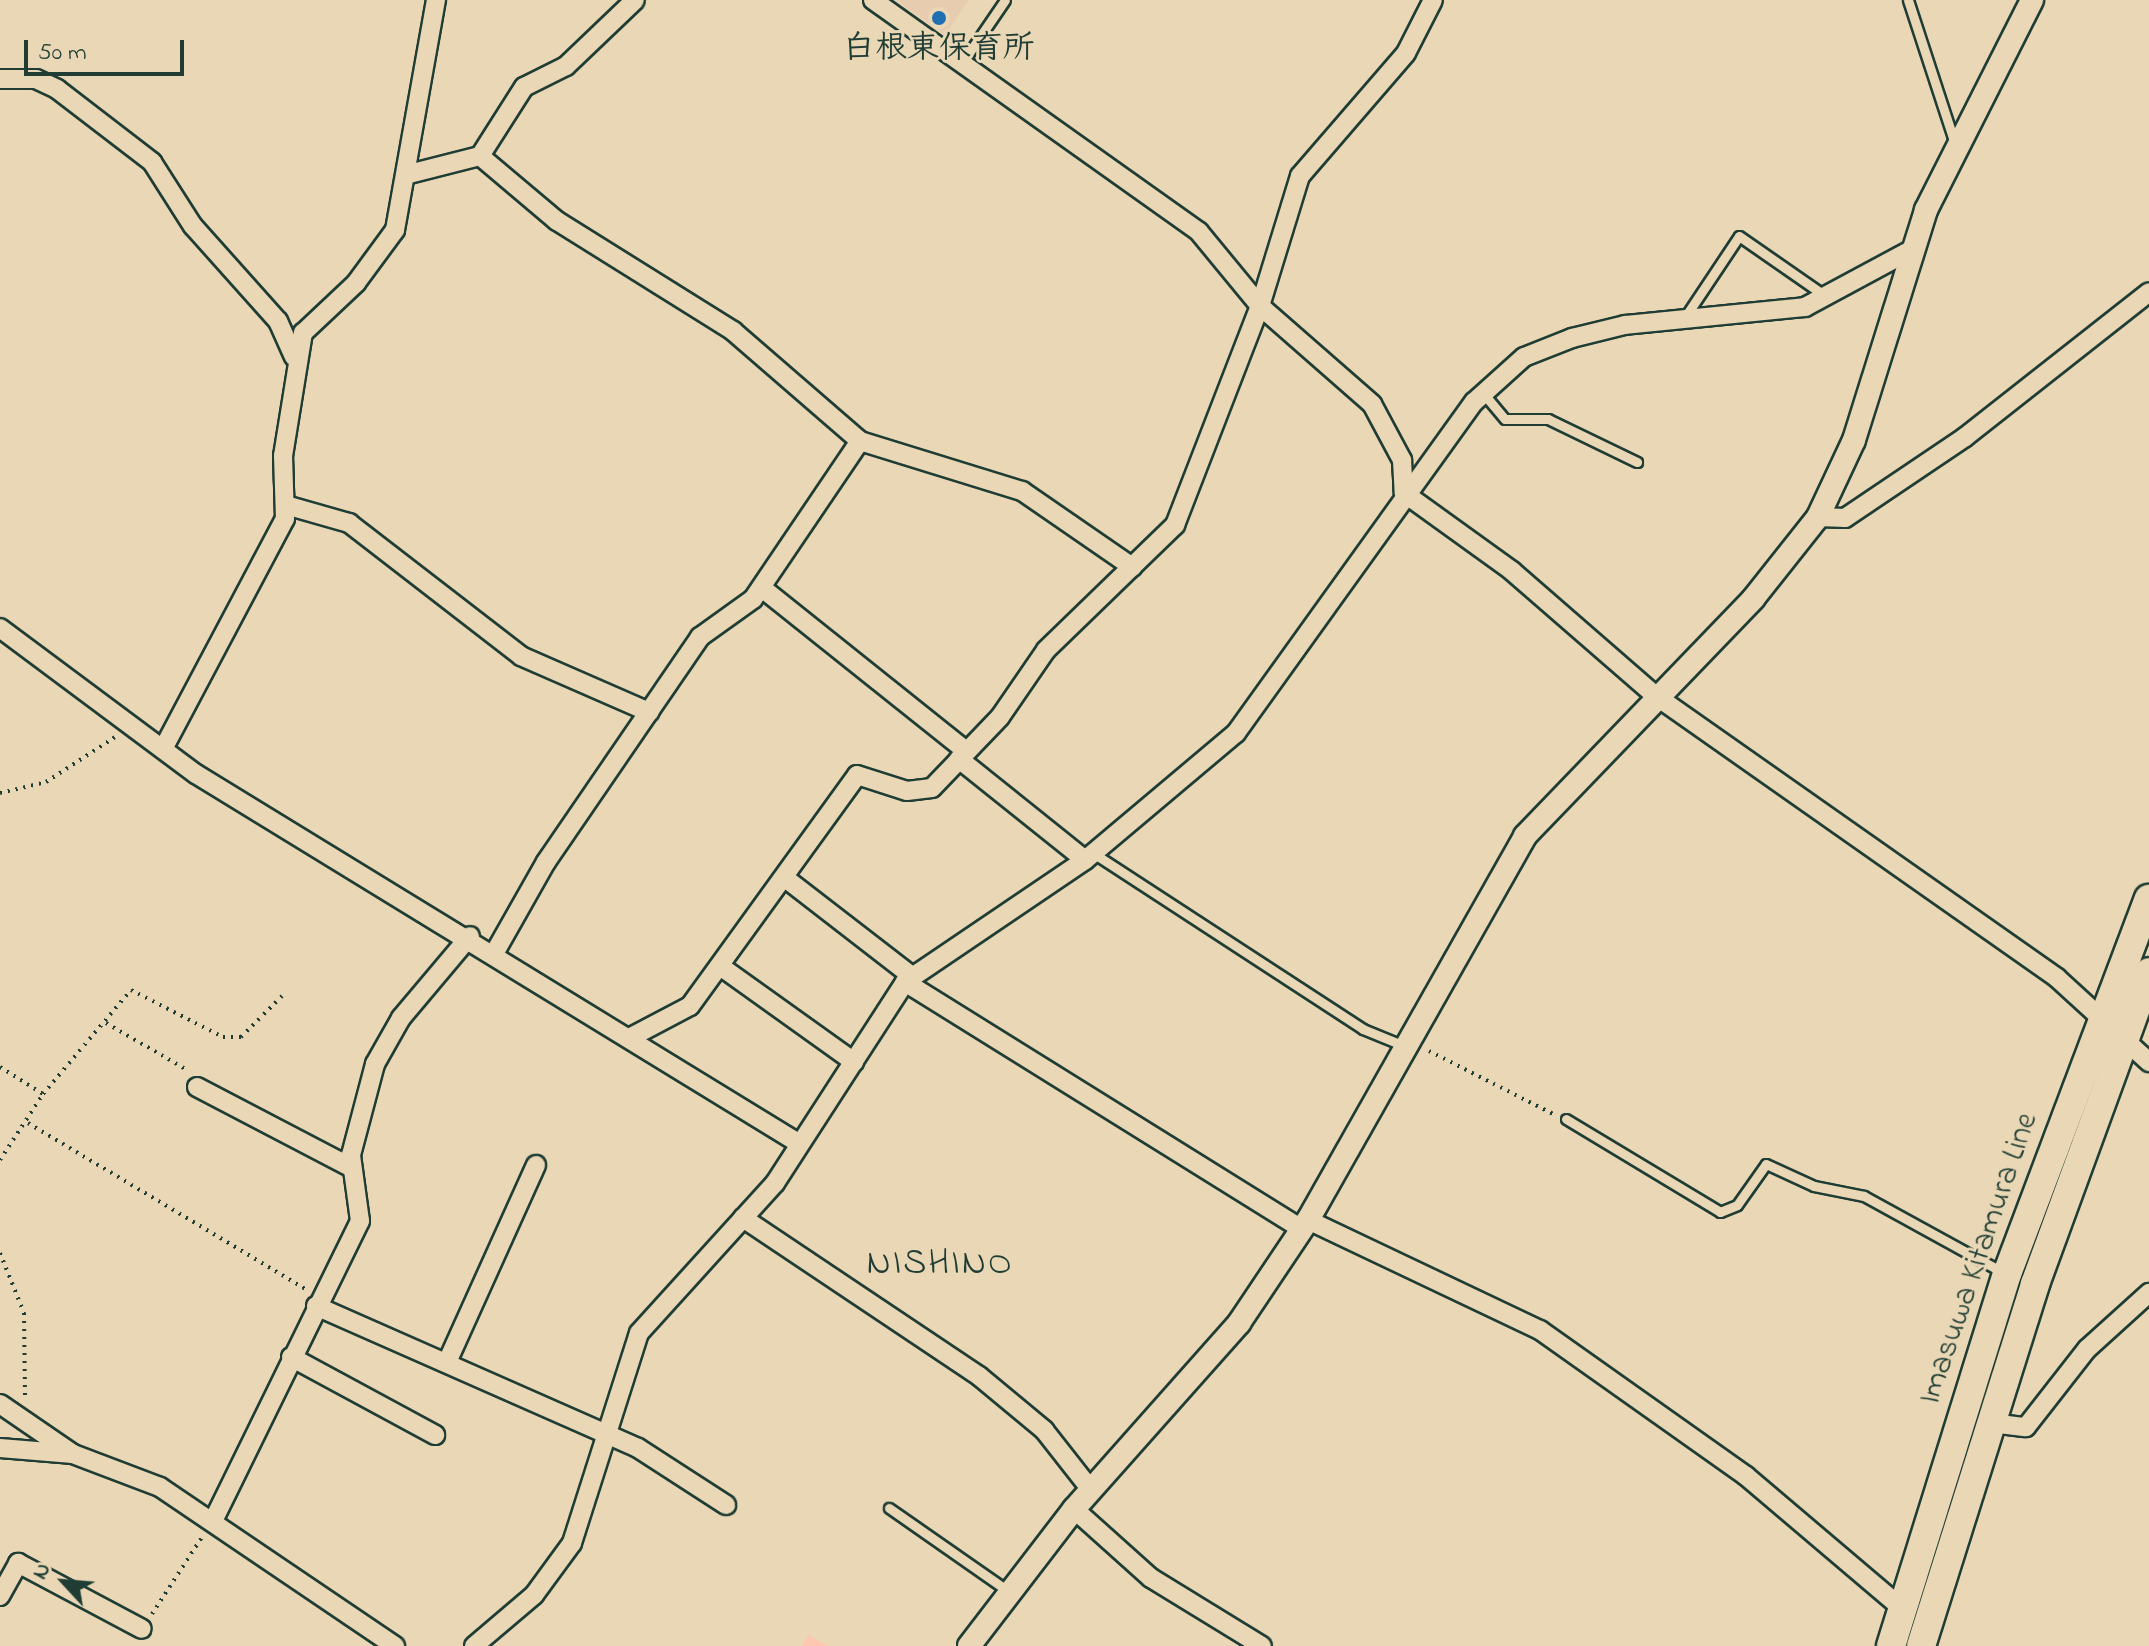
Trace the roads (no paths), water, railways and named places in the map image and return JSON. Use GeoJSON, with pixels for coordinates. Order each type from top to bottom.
{"type":"FeatureCollection","features":[{"type":"Feature","properties":{"kind":"main road","name":"Imasuwa Kitamura Line"},"geometry":{"type":"LineString","coordinates":[[1891,1646],[2007,1274],[2100,1016],[2149,899]]}},
{"type":"Feature","properties":{"kind":"main road","name":"Imasuwa Kitamura Line"},"geometry":{"type":"LineString","coordinates":[[1921,1646],[1991,1423],[2124,1035],[2149,972]]}},
{"type":"Feature","properties":{"kind":"street"},"geometry":{"type":"LineString","coordinates":[[163,749],[272,553],[286,505],[283,456],[294,357],[318,314],[356,283],[395,230],[409,174],[422,53],[436,0]]}},
{"type":"Feature","properties":{"kind":"street"},"geometry":{"type":"LineString","coordinates":[[409,174],[480,156],[524,87],[566,66],[635,0]]}},
{"type":"Feature","properties":{"kind":"street"},"geometry":{"type":"LineString","coordinates":[[873,0],[1161,200],[1199,232],[1260,306],[1372,404],[1402,460],[1404,493]]}},
{"type":"Feature","properties":{"kind":"street"},"geometry":{"type":"LineString","coordinates":[[633,1036],[690,1006],[857,775],[907,791],[932,788],[963,755],[1046,650],[1175,525],[1260,306],[1300,176],[1406,53],[1433,0]]}},
{"type":"Feature","properties":{"kind":"street"},"geometry":{"type":"LineString","coordinates":[[969,1646],[1008,1591],[1074,1509],[1239,1323],[1305,1225],[1404,1042],[1525,836],[1656,696],[1753,599],[1818,517],[1873,386],[1911,250],[1956,147],[2032,0]]}},
{"type":"Feature","properties":{"kind":"street"},"geometry":{"type":"LineString","coordinates":[[0,79],[36,79],[57,89],[152,162],[193,226],[278,321],[294,357]]}},
{"type":"Feature","properties":{"kind":"street"},"geometry":{"type":"LineString","coordinates":[[480,156],[557,221],[733,331],[860,441],[1022,491],[1132,567]]}},
{"type":"Feature","properties":{"kind":"street"},"geometry":{"type":"LineString","coordinates":[[474,1646],[534,1595],[572,1543],[639,1333],[743,1218],[800,1144],[909,980],[1089,856],[1236,733],[1404,493],[1483,393],[1524,357],[1572,338],[1683,320],[1767,314],[1825,296],[1911,250]]}},
{"type":"Feature","properties":{"kind":"street"},"geometry":{"type":"LineString","coordinates":[[1818,517],[1845,518],[1965,437],[2149,292]]}},
{"type":"Feature","properties":{"kind":"street"},"geometry":{"type":"LineString","coordinates":[[495,952],[700,637],[732,621],[762,588],[860,441]]}},
{"type":"Feature","properties":{"kind":"street"},"geometry":{"type":"LineString","coordinates":[[1404,493],[1512,571],[1656,696],[2100,1016],[2124,1035],[2149,1062]]}},
{"type":"Feature","properties":{"kind":"street"},"geometry":{"type":"LineString","coordinates":[[286,505],[349,523],[521,656],[649,712]]}},
{"type":"Feature","properties":{"kind":"street"},"geometry":{"type":"LineString","coordinates":[[762,588],[1089,856]]}},
{"type":"Feature","properties":{"kind":"street"},"geometry":{"type":"LineString","coordinates":[[0,628],[163,749],[633,1036],[800,1144]]}},
{"type":"Feature","properties":{"kind":"street"},"geometry":{"type":"LineString","coordinates":[[785,878],[909,980],[1305,1225],[1540,1330],[1746,1476],[1903,1609]]}},
{"type":"Feature","properties":{"kind":"street"},"geometry":{"type":"LineString","coordinates":[[214,1519],[360,1221],[352,1168],[358,1107],[375,1064],[401,1018],[470,936]]}},
{"type":"Feature","properties":{"kind":"street"},"geometry":{"type":"LineString","coordinates":[[720,966],[854,1062]]}},
{"type":"Feature","properties":{"kind":"street"},"geometry":{"type":"LineString","coordinates":[[197,1087],[352,1168]]}},
{"type":"Feature","properties":{"kind":"street"},"geometry":{"type":"LineString","coordinates":[[448,1360],[536,1165]]}},
{"type":"Feature","properties":{"kind":"street"},"geometry":{"type":"LineString","coordinates":[[743,1218],[979,1376],[1044,1430],[1091,1490]]}},
{"type":"Feature","properties":{"kind":"street"},"geometry":{"type":"LineString","coordinates":[[1991,1423],[2026,1427],[2087,1349],[2149,1293]]}},
{"type":"Feature","properties":{"kind":"street"},"geometry":{"type":"LineString","coordinates":[[318,1302],[606,1433],[726,1505]]}},
{"type":"Feature","properties":{"kind":"street"},"geometry":{"type":"LineString","coordinates":[[291,1357],[435,1435]]}},
{"type":"Feature","properties":{"kind":"street"},"geometry":{"type":"LineString","coordinates":[[0,1404],[25,1416],[73,1454]]}},
{"type":"Feature","properties":{"kind":"street"},"geometry":{"type":"LineString","coordinates":[[0,1448],[73,1454],[160,1487],[214,1519],[395,1646]]}},
{"type":"Feature","properties":{"kind":"street"},"geometry":{"type":"LineString","coordinates":[[1074,1509],[1151,1578],[1262,1646]]}},
{"type":"Feature","properties":{"kind":"street"},"geometry":{"type":"LineString","coordinates":[[0,1596],[18,1563],[142,1629]]}},
{"type":"Feature","properties":{"kind":"lane"},"geometry":{"type":"LineString","coordinates":[[962,63],[1005,0]]}},
{"type":"Feature","properties":{"kind":"lane"},"geometry":{"type":"LineString","coordinates":[[1908,0],[1956,147]]}},
{"type":"Feature","properties":{"kind":"lane"},"geometry":{"type":"LineString","coordinates":[[1683,320],[1739,236],[1825,296]]}},
{"type":"Feature","properties":{"kind":"lane"},"geometry":{"type":"LineString","coordinates":[[1483,393],[1505,419],[1548,419],[1637,462]]}},
{"type":"Feature","properties":{"kind":"lane"},"geometry":{"type":"LineString","coordinates":[[1089,856],[1363,1029],[1404,1042]]}},
{"type":"Feature","properties":{"kind":"lane"},"geometry":{"type":"LineString","coordinates":[[1566,1119],[1720,1212],[1737,1205],[1766,1164],[1814,1186],[1864,1196],[2007,1274]]}},
{"type":"Feature","properties":{"kind":"lane"},"geometry":{"type":"LineString","coordinates":[[889,1508],[1008,1591]]}},
{"type":"Feature","properties":{"kind":"place","name":"白根東保育所"},"geometry":{"type":"Point","coordinates":[939,18]}},
{"type":"Feature","properties":{"kind":"district","name":"NISHINO"},"geometry":{"type":"Point","coordinates":[940,1265]}}]}
